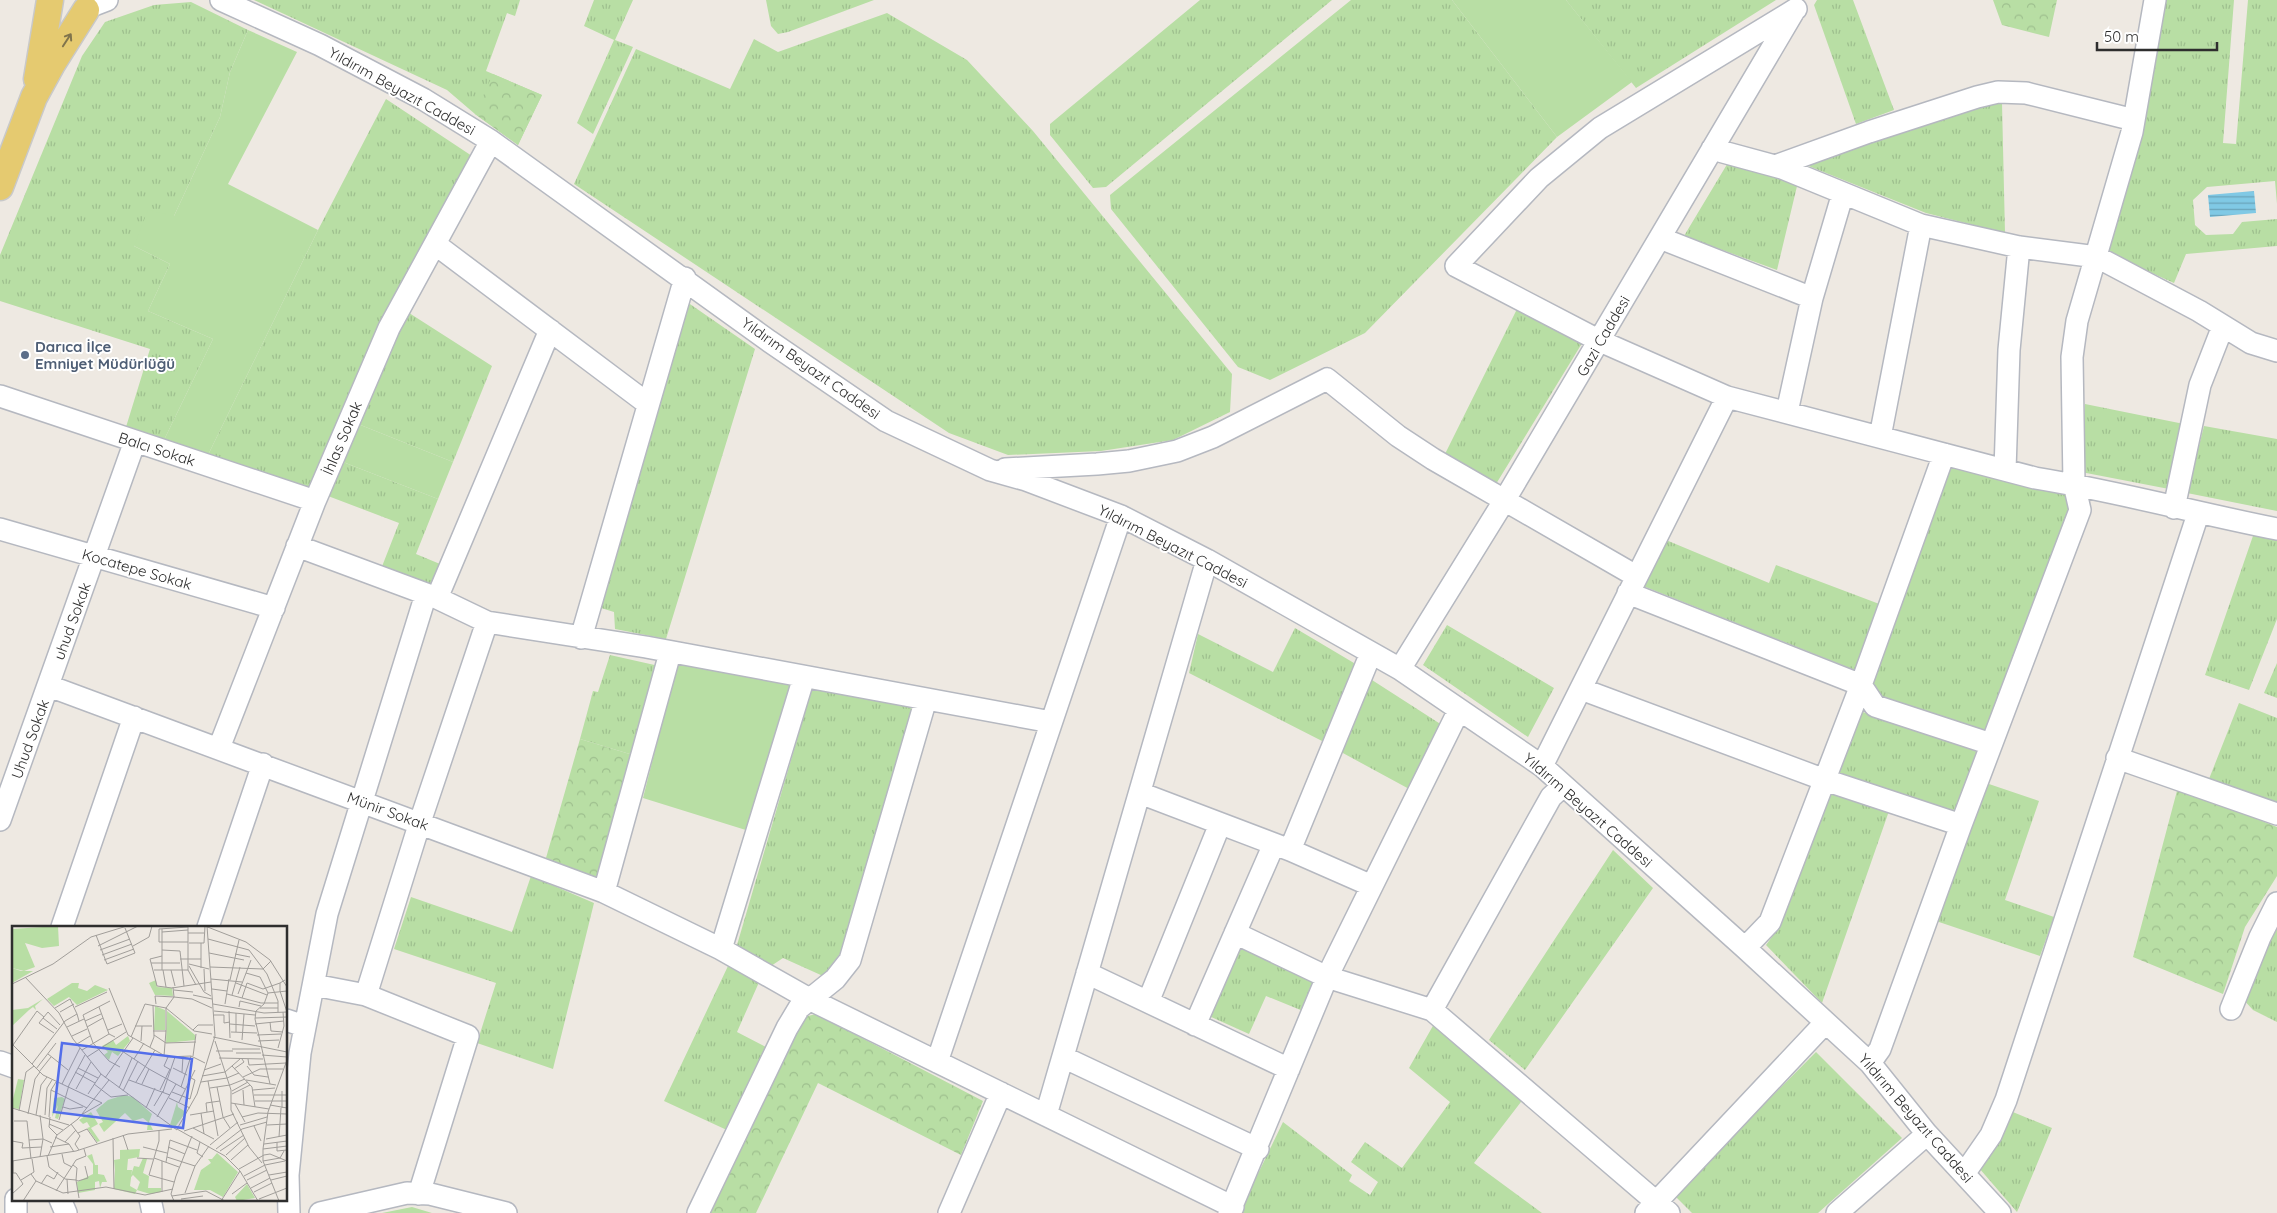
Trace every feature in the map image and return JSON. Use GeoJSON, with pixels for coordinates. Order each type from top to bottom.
{"type":"FeatureCollection","features":[{"type":"Feature","properties":{"kind":"main road"},"geometry":{"type":"LineString","coordinates":[[34,97],[51,0],[67,11],[97,4]]}},
{"type":"Feature","properties":{"kind":"main road"},"geometry":{"type":"LineString","coordinates":[[0,188],[34,97],[52,64],[97,4]]}},
{"type":"Feature","properties":{"kind":"street","name":"Yıldırım Beyazıt Caddesi"},"geometry":{"type":"LineString","coordinates":[[221,0],[320,45],[423,99],[491,141],[685,278],[769,341],[886,421],[990,470],[1026,480],[1120,516],[1208,560],[1400,669],[1542,766],[1745,948],[1870,1063],[1927,1134],[2000,1213]]}},
{"type":"Feature","properties":{"kind":"street"},"geometry":{"type":"LineString","coordinates":[[1870,1063],[1880,1049],[1991,744],[2080,510],[2074,484],[2072,358],[2077,321],[2097,257],[2134,120],[2156,0]]}},
{"type":"Feature","properties":{"kind":"street"},"geometry":{"type":"LineString","coordinates":[[1798,4],[1600,128],[1539,178],[1456,266],[1600,341],[1727,397],[2005,470],[2074,484],[2198,514],[2277,529]]}},
{"type":"Feature","properties":{"kind":"street","name":"Gazi Caddesi"},"geometry":{"type":"LineString","coordinates":[[1400,669],[1600,341],[1798,4]]}},
{"type":"Feature","properties":{"kind":"street"},"geometry":{"type":"LineString","coordinates":[[1775,166],[1977,96],[1998,92],[2026,93],[2134,120]]}},
{"type":"Feature","properties":{"kind":"street","name":"İhlas Sokak"},"geometry":{"type":"LineString","coordinates":[[219,748],[315,501],[389,328],[491,141]]}},
{"type":"Feature","properties":{"kind":"street"},"geometry":{"type":"LineString","coordinates":[[1712,149],[1775,166],[1921,225],[2019,248],[2097,257],[2252,343],[2277,351]]}},
{"type":"Feature","properties":{"kind":"street"},"geometry":{"type":"LineString","coordinates":[[1787,412],[1812,298],[1843,193]]}},
{"type":"Feature","properties":{"kind":"street"},"geometry":{"type":"LineString","coordinates":[[1880,437],[1921,225]]}},
{"type":"Feature","properties":{"kind":"street"},"geometry":{"type":"LineString","coordinates":[[1660,238],[1812,298]]}},
{"type":"Feature","properties":{"kind":"street"},"geometry":{"type":"LineString","coordinates":[[434,244],[648,404]]}},
{"type":"Feature","properties":{"kind":"street"},"geometry":{"type":"LineString","coordinates":[[2005,470],[2009,350],[2019,248]]}},
{"type":"Feature","properties":{"kind":"street"},"geometry":{"type":"LineString","coordinates":[[581,638],[685,278]]}},
{"type":"Feature","properties":{"kind":"street"},"geometry":{"type":"LineString","coordinates":[[2174,508],[2200,385],[2223,326]]}},
{"type":"Feature","properties":{"kind":"street"},"geometry":{"type":"LineString","coordinates":[[289,1213],[288,1175],[295,1023],[314,985],[327,914],[362,801],[431,596],[550,330]]}},
{"type":"Feature","properties":{"kind":"street"},"geometry":{"type":"LineString","coordinates":[[990,470],[1105,463],[1177,451],[1214,437],[1327,379],[1398,436],[1504,501],[1632,585],[1861,685],[1875,706],[1991,744]]}},
{"type":"Feature","properties":{"kind":"street","name":"Balcı Sokak"},"geometry":{"type":"LineString","coordinates":[[0,396],[315,501]]}},
{"type":"Feature","properties":{"kind":"street"},"geometry":{"type":"LineString","coordinates":[[1542,766],[1727,397]]}},
{"type":"Feature","properties":{"kind":"street"},"geometry":{"type":"LineString","coordinates":[[95,557],[135,441]]}},
{"type":"Feature","properties":{"kind":"street"},"geometry":{"type":"LineString","coordinates":[[1745,948],[1770,922],[1861,685],[1944,454]]}},
{"type":"Feature","properties":{"kind":"street"},"geometry":{"type":"LineString","coordinates":[[1964,1174],[1991,1135],[2006,1100],[2198,514]]}},
{"type":"Feature","properties":{"kind":"street"},"geometry":{"type":"LineString","coordinates":[[938,1062],[1120,516]]}},
{"type":"Feature","properties":{"kind":"street","name":"Kocatepe Sokak"},"geometry":{"type":"LineString","coordinates":[[0,529],[274,608]]}},
{"type":"Feature","properties":{"kind":"street"},"geometry":{"type":"LineString","coordinates":[[297,546],[431,596],[487,622],[1051,722]]}},
{"type":"Feature","properties":{"kind":"street","name":"uhud Sokak"},"geometry":{"type":"LineString","coordinates":[[49,686],[95,557]]}},
{"type":"Feature","properties":{"kind":"street"},"geometry":{"type":"LineString","coordinates":[[1046,1116],[1208,560]]}},
{"type":"Feature","properties":{"kind":"street"},"geometry":{"type":"LineString","coordinates":[[366,995],[420,822],[487,622]]}},
{"type":"Feature","properties":{"kind":"street"},"geometry":{"type":"LineString","coordinates":[[604,892],[670,653]]}},
{"type":"Feature","properties":{"kind":"street"},"geometry":{"type":"LineString","coordinates":[[1195,1025],[1235,933],[1282,847],[1371,653]]}},
{"type":"Feature","properties":{"kind":"street"},"geometry":{"type":"LineString","coordinates":[[722,948],[804,677]]}},
{"type":"Feature","properties":{"kind":"street","name":"Münir Sokak"},"geometry":{"type":"LineString","coordinates":[[49,686],[420,822],[604,892],[722,948],[812,1000],[1001,1093],[1231,1210]]}},
{"type":"Feature","properties":{"kind":"street","name":"Uhud Sokak"},"geometry":{"type":"LineString","coordinates":[[0,820],[49,686]]}},
{"type":"Feature","properties":{"kind":"street"},"geometry":{"type":"LineString","coordinates":[[1581,688],[1825,780],[1961,825]]}},
{"type":"Feature","properties":{"kind":"street"},"geometry":{"type":"LineString","coordinates":[[698,1213],[787,1028],[799,1008],[812,1000],[835,980],[850,960],[926,699]]}},
{"type":"Feature","properties":{"kind":"street"},"geometry":{"type":"LineString","coordinates":[[1231,1210],[1258,1149],[1327,977],[1459,710]]}},
{"type":"Feature","properties":{"kind":"street"},"geometry":{"type":"LineString","coordinates":[[62,926],[134,717]]}},
{"type":"Feature","properties":{"kind":"street"},"geometry":{"type":"LineString","coordinates":[[2117,758],[2277,814]]}},
{"type":"Feature","properties":{"kind":"street"},"geometry":{"type":"LineString","coordinates":[[208,926],[263,764]]}},
{"type":"Feature","properties":{"kind":"street"},"geometry":{"type":"LineString","coordinates":[[1432,1010],[1551,797],[1563,786]]}},
{"type":"Feature","properties":{"kind":"street"},"geometry":{"type":"LineString","coordinates":[[1140,793],[1282,847],[1372,886]]}},
{"type":"Feature","properties":{"kind":"street"},"geometry":{"type":"LineString","coordinates":[[1148,1002],[1220,824]]}},
{"type":"Feature","properties":{"kind":"street"},"geometry":{"type":"LineString","coordinates":[[2231,1009],[2260,937],[2277,903]]}},
{"type":"Feature","properties":{"kind":"street"},"geometry":{"type":"LineString","coordinates":[[1235,933],[1327,977],[1432,1010],[1657,1209],[1825,1023]]}},
{"type":"Feature","properties":{"kind":"street"},"geometry":{"type":"LineString","coordinates":[[1088,974],[1289,1069]]}},
{"type":"Feature","properties":{"kind":"street"},"geometry":{"type":"LineString","coordinates":[[314,985],[366,995],[468,1036],[419,1194]]}},
{"type":"Feature","properties":{"kind":"street"},"geometry":{"type":"LineString","coordinates":[[1063,1057],[1258,1149]]}},
{"type":"Feature","properties":{"kind":"street"},"geometry":{"type":"LineString","coordinates":[[0,1062],[12,1066]]}},
{"type":"Feature","properties":{"kind":"street"},"geometry":{"type":"LineString","coordinates":[[949,1213],[1001,1093]]}},
{"type":"Feature","properties":{"kind":"street"},"geometry":{"type":"LineString","coordinates":[[1837,1213],[1927,1134]]}},
{"type":"Feature","properties":{"kind":"street"},"geometry":{"type":"LineString","coordinates":[[320,1213],[407,1193],[419,1194],[494,1212]]}},
{"type":"Feature","properties":{"kind":"street"},"geometry":{"type":"LineString","coordinates":[[16,1200],[16,1213]]}},
{"type":"Feature","properties":{"kind":"street"},"geometry":{"type":"LineString","coordinates":[[60,1200],[66,1213]]}},
{"type":"Feature","properties":{"kind":"street"},"geometry":{"type":"LineString","coordinates":[[150,1200],[153,1213]]}},
{"type":"Feature","properties":{"kind":"green space"},"geometry":{"type":"Polygon","coordinates":[[[254,0],[520,0],[515,16],[507,13],[486,71],[542,95],[518,145],[475,114],[447,90],[254,0]]]}},
{"type":"Feature","properties":{"kind":"green space"},"geometry":{"type":"Polygon","coordinates":[[[594,0],[633,0],[615,40],[633,47],[593,134],[577,123],[614,40],[584,26],[594,0]]]}},
{"type":"Feature","properties":{"kind":"green space"},"geometry":{"type":"Polygon","coordinates":[[[766,0],[874,0],[778,34],[771,26],[766,0]]]}},
{"type":"Feature","properties":{"kind":"green space"},"geometry":{"type":"Polygon","coordinates":[[[1200,0],[1332,0],[1106,187],[1093,188],[1050,135],[1050,124],[1200,0]]]}},
{"type":"Feature","properties":{"kind":"green space"},"geometry":{"type":"Polygon","coordinates":[[[1351,0],[1452,0],[1557,137],[1365,333],[1270,380],[1238,367],[1111,209],[1110,195],[1351,0]]]}},
{"type":"Feature","properties":{"kind":"green space"},"geometry":{"type":"Polygon","coordinates":[[[1452,0],[1566,0],[1632,82],[1557,137],[1452,0]]]}},
{"type":"Feature","properties":{"kind":"green space"},"geometry":{"type":"Polygon","coordinates":[[[1566,0],[1776,0],[1636,88],[1566,0]]]}},
{"type":"Feature","properties":{"kind":"green space"},"geometry":{"type":"Polygon","coordinates":[[[1817,0],[1853,0],[1894,110],[1856,124],[1814,5],[1817,0]]]}},
{"type":"Feature","properties":{"kind":"green space"},"geometry":{"type":"Polygon","coordinates":[[[1993,0],[2057,0],[2049,37],[2002,25],[1993,0]]]}},
{"type":"Feature","properties":{"kind":"green space"},"geometry":{"type":"Polygon","coordinates":[[[2165,0],[2234,0],[2223,143],[2236,144],[2248,0],[2277,0],[2277,204],[2275,181],[2207,187],[2193,200],[2195,225],[2206,235],[2233,234],[2242,222],[2277,219],[2277,246],[2186,254],[2174,283],[2107,253],[2165,0]]]}},
{"type":"Feature","properties":{"kind":"green space"},"geometry":{"type":"Polygon","coordinates":[[[191,2],[248,30],[230,72],[220,117],[174,216],[134,246],[170,264],[148,311],[213,339],[164,440],[126,427],[150,349],[0,301],[0,255],[82,56],[105,22],[154,5],[191,2]]]}},
{"type":"Feature","properties":{"kind":"green space"},"geometry":{"type":"Polygon","coordinates":[[[887,13],[967,60],[1033,131],[1232,374],[1230,412],[1173,440],[1101,451],[1008,455],[949,433],[574,184],[636,49],[730,89],[754,39],[778,52],[887,13]]]}},
{"type":"Feature","properties":{"kind":"green space"},"geometry":{"type":"Polygon","coordinates":[[[248,30],[297,52],[228,184],[318,230],[208,455],[164,440],[213,339],[148,311],[170,264],[134,246],[148,210],[174,216],[220,117],[230,72],[248,30]]]}},
{"type":"Feature","properties":{"kind":"green space"},"geometry":{"type":"Polygon","coordinates":[[[493,74],[542,95],[518,145],[475,114],[493,74]]]}},
{"type":"Feature","properties":{"kind":"green space"},"geometry":{"type":"Polygon","coordinates":[[[386,99],[472,156],[309,489],[208,455],[318,230],[386,99]]]}},
{"type":"Feature","properties":{"kind":"green space"},"geometry":{"type":"Polygon","coordinates":[[[2002,103],[2005,233],[1926,213],[1801,163],[1980,105],[2002,103]]]}},
{"type":"Feature","properties":{"kind":"green space"},"geometry":{"type":"Polygon","coordinates":[[[1729,161],[1798,182],[1777,270],[1684,236],[1729,161]]]}},
{"type":"Feature","properties":{"kind":"green space"},"geometry":{"type":"Polygon","coordinates":[[[687,302],[755,349],[666,639],[615,629],[614,612],[601,608],[687,302]]]}},
{"type":"Feature","properties":{"kind":"green space"},"geometry":{"type":"Polygon","coordinates":[[[1519,305],[1584,340],[1496,484],[1445,454],[1519,305]]]}},
{"type":"Feature","properties":{"kind":"green space"},"geometry":{"type":"Polygon","coordinates":[[[406,311],[492,366],[453,462],[358,424],[406,311]]]}},
{"type":"Feature","properties":{"kind":"green space"},"geometry":{"type":"Polygon","coordinates":[[[2085,404],[2184,424],[2169,489],[2081,472],[2085,404]]]}},
{"type":"Feature","properties":{"kind":"green space"},"geometry":{"type":"Polygon","coordinates":[[[358,424],[453,462],[438,499],[343,462],[358,424]]]}},
{"type":"Feature","properties":{"kind":"green space"},"geometry":{"type":"Polygon","coordinates":[[[2204,426],[2277,439],[2277,511],[2187,493],[2204,426]]]}},
{"type":"Feature","properties":{"kind":"green space"},"geometry":{"type":"Polygon","coordinates":[[[343,462],[438,499],[416,554],[440,564],[431,588],[381,569],[399,523],[328,496],[343,462]]]}},
{"type":"Feature","properties":{"kind":"green space"},"geometry":{"type":"Polygon","coordinates":[[[1950,464],[2066,495],[2071,516],[1992,727],[1978,735],[1883,701],[1870,683],[1950,464]]]}},
{"type":"Feature","properties":{"kind":"green space"},"geometry":{"type":"Polygon","coordinates":[[[2254,533],[2277,539],[2277,619],[2249,690],[2205,675],[2254,533]]]}},
{"type":"Feature","properties":{"kind":"green space"},"geometry":{"type":"Polygon","coordinates":[[[1666,540],[1769,583],[1776,565],[1882,605],[1857,671],[1643,586],[1666,540]]]}},
{"type":"Feature","properties":{"kind":"green space"},"geometry":{"type":"Polygon","coordinates":[[[1447,625],[1554,688],[1528,737],[1423,665],[1447,625]]]}},
{"type":"Feature","properties":{"kind":"green space"},"geometry":{"type":"Polygon","coordinates":[[[1295,628],[1359,666],[1324,742],[1189,673],[1198,634],[1273,672],[1295,628]]]}},
{"type":"Feature","properties":{"kind":"green space"},"geometry":{"type":"Polygon","coordinates":[[[610,655],[659,666],[633,755],[580,739],[593,691],[598,692],[610,655]]]}},
{"type":"Feature","properties":{"kind":"green space"},"geometry":{"type":"Polygon","coordinates":[[[677,663],[793,685],[749,831],[643,798],[677,663]]]}},
{"type":"Feature","properties":{"kind":"green space"},"geometry":{"type":"Polygon","coordinates":[[[2277,663],[2277,698],[2264,693],[2277,663]]]}},
{"type":"Feature","properties":{"kind":"green space"},"geometry":{"type":"Polygon","coordinates":[[[1372,680],[1442,725],[1411,790],[1341,752],[1372,680]]]}},
{"type":"Feature","properties":{"kind":"green space"},"geometry":{"type":"Polygon","coordinates":[[[812,688],[911,707],[914,716],[845,947],[823,976],[783,958],[771,966],[743,952],[737,945],[812,688]]]}},
{"type":"Feature","properties":{"kind":"green space"},"geometry":{"type":"Polygon","coordinates":[[[2239,703],[2277,718],[2277,804],[2209,779],[2239,703]]]}},
{"type":"Feature","properties":{"kind":"green space"},"geometry":{"type":"Polygon","coordinates":[[[1860,711],[1978,752],[1956,816],[1838,774],[1860,711]]]}},
{"type":"Feature","properties":{"kind":"green space"},"geometry":{"type":"Polygon","coordinates":[[[580,739],[633,755],[596,879],[546,858],[580,739]]]}},
{"type":"Feature","properties":{"kind":"green space"},"geometry":{"type":"Polygon","coordinates":[[[1986,783],[2039,801],[2005,900],[2054,917],[2040,956],[1936,921],[1986,783]]]}},
{"type":"Feature","properties":{"kind":"green space"},"geometry":{"type":"Polygon","coordinates":[[[2178,787],[2277,827],[2277,876],[2245,927],[2223,994],[2133,957],[2178,787]]]}},
{"type":"Feature","properties":{"kind":"green space"},"geometry":{"type":"Polygon","coordinates":[[[1828,791],[1889,811],[1822,1003],[1766,945],[1774,934],[1828,791]]]}},
{"type":"Feature","properties":{"kind":"green space"},"geometry":{"type":"Polygon","coordinates":[[[1613,850],[1653,888],[1525,1070],[1489,1040],[1613,850]]]}},
{"type":"Feature","properties":{"kind":"green space"},"geometry":{"type":"Polygon","coordinates":[[[531,876],[594,903],[553,1069],[477,1043],[496,983],[394,949],[411,897],[512,932],[531,876]]]}},
{"type":"Feature","properties":{"kind":"green space"},"geometry":{"type":"Polygon","coordinates":[[[2277,919],[2277,1022],[2253,1010],[2242,998],[2277,919]]]}},
{"type":"Feature","properties":{"kind":"green space"},"geometry":{"type":"Polygon","coordinates":[[[1239,946],[1317,979],[1303,1011],[1266,996],[1249,1034],[1209,1016],[1239,946]]]}},
{"type":"Feature","properties":{"kind":"green space"},"geometry":{"type":"Polygon","coordinates":[[[728,966],[760,980],[737,1032],[768,1048],[729,1131],[664,1101],[728,966]]]}},
{"type":"Feature","properties":{"kind":"green space"},"geometry":{"type":"Polygon","coordinates":[[[816,1014],[983,1101],[961,1155],[818,1083],[756,1213],[710,1213],[804,1017],[816,1014]]]}},
{"type":"Feature","properties":{"kind":"green space"},"geometry":{"type":"Polygon","coordinates":[[[1434,1024],[1524,1098],[1474,1163],[1542,1213],[1239,1213],[1283,1122],[1352,1175],[1349,1181],[1370,1195],[1378,1182],[1351,1162],[1365,1142],[1402,1168],[1450,1102],[1409,1068],[1434,1024]]]}},
{"type":"Feature","properties":{"kind":"green space"},"geometry":{"type":"Polygon","coordinates":[[[1816,1052],[1902,1138],[1818,1213],[1692,1213],[1674,1195],[1816,1052]]]}},
{"type":"Feature","properties":{"kind":"green space"},"geometry":{"type":"Polygon","coordinates":[[[2008,1110],[2052,1128],[2017,1212],[1979,1168],[2008,1110]]]}},
{"type":"Feature","properties":{"kind":"green space"},"geometry":{"type":"Polygon","coordinates":[[[412,1207],[432,1213],[382,1213],[412,1207]]]}},
{"type":"Feature","properties":{"kind":"water"},"geometry":{"type":"Polygon","coordinates":[[[2254,191],[2256,213],[2210,217],[2208,195],[2254,191]]]}},
{"type":"Feature","properties":{"kind":"place","name":"Darıca İlçe Emniyet Müdürlüğü"},"geometry":{"type":"Point","coordinates":[25,355]}}]}
